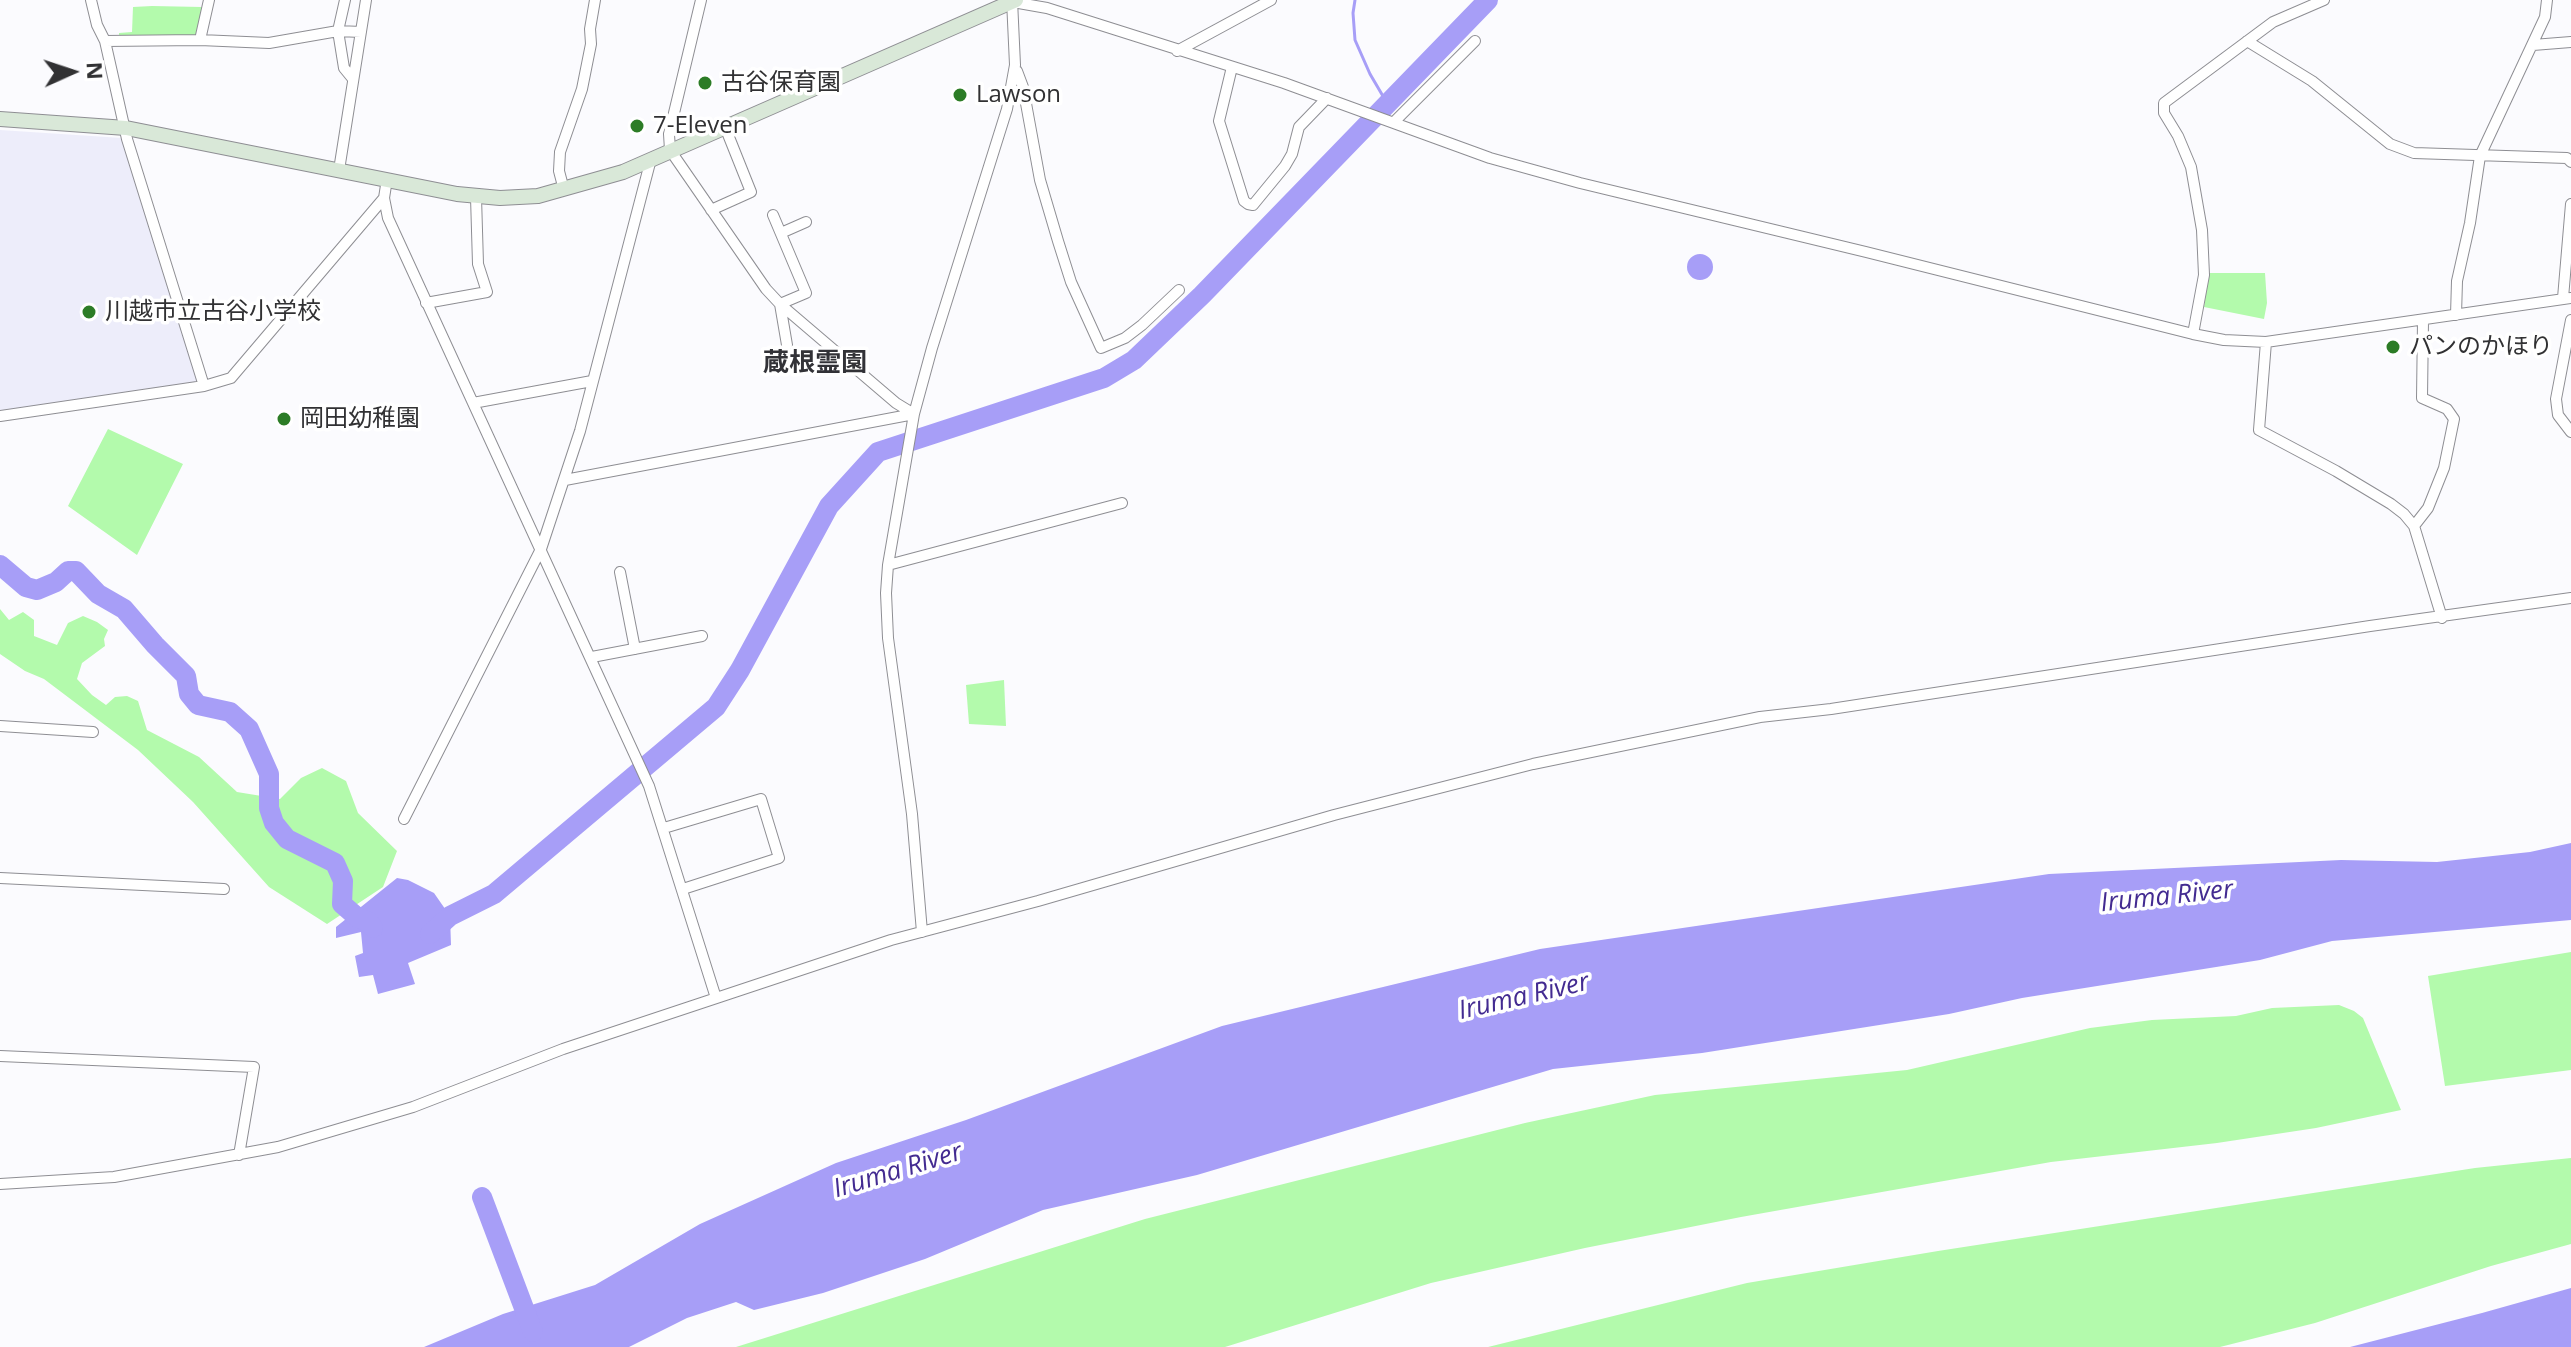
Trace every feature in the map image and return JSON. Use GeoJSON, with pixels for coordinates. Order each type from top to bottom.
{"type":"FeatureCollection","features":[{"type":"Feature","properties":{"kind":"street"},"geometry":{"type":"LineString","coordinates":[[91,0],[204,386]]}},
{"type":"Feature","properties":{"kind":"street"},"geometry":{"type":"LineString","coordinates":[[200,40],[209,0]]}},
{"type":"Feature","properties":{"kind":"street"},"geometry":{"type":"LineString","coordinates":[[345,0],[338,31],[344,68],[353,79]]}},
{"type":"Feature","properties":{"kind":"street"},"geometry":{"type":"LineString","coordinates":[[339,170],[366,0]]}},
{"type":"Feature","properties":{"kind":"street"},"geometry":{"type":"LineString","coordinates":[[564,190],[559,171],[560,152],[582,89],[591,44],[595,0]]}},
{"type":"Feature","properties":{"kind":"street"},"geometry":{"type":"LineString","coordinates":[[701,0],[669,134],[670,150],[766,289],[896,403],[914,414]]}},
{"type":"Feature","properties":{"kind":"street"},"geometry":{"type":"LineString","coordinates":[[1177,51],[1271,0]]}},
{"type":"Feature","properties":{"kind":"street"},"geometry":{"type":"LineString","coordinates":[[2193,334],[2204,275],[2202,230],[2191,167],[2164,113],[2164,103],[2273,22],[2324,0]]}},
{"type":"Feature","properties":{"kind":"street"},"geometry":{"type":"LineString","coordinates":[[2456,315],[2457,281],[2480,156],[2533,45],[2545,17],[2547,0]]}},
{"type":"Feature","properties":{"kind":"street"},"geometry":{"type":"LineString","coordinates":[[922,932],[912,814],[888,638],[888,565],[914,414],[1007,109],[1015,65],[1014,1]]}},
{"type":"Feature","properties":{"kind":"street"},"geometry":{"type":"LineString","coordinates":[[0,119],[126,128],[476,197],[521,197],[564,190],[623,172],[1014,1],[1047,8],[1327,98],[1490,158],[1580,183],[2224,340],[2266,342],[2567,298],[2571,204]]}},
{"type":"Feature","properties":{"kind":"street"},"geometry":{"type":"LineString","coordinates":[[105,41],[269,43],[338,31],[361,32]]}},
{"type":"Feature","properties":{"kind":"street"},"geometry":{"type":"LineString","coordinates":[[1392,120],[1475,41]]}},
{"type":"Feature","properties":{"kind":"street"},"geometry":{"type":"LineString","coordinates":[[2247,41],[2312,81],[2390,144],[2414,153],[2567,158],[2571,162]]}},
{"type":"Feature","properties":{"kind":"street"},"geometry":{"type":"LineString","coordinates":[[2533,45],[2571,42]]}},
{"type":"Feature","properties":{"kind":"street"},"geometry":{"type":"LineString","coordinates":[[1015,65],[1023,87],[1040,180],[1058,241],[1071,282],[1101,348],[1125,338],[1179,290]]}},
{"type":"Feature","properties":{"kind":"street"},"geometry":{"type":"LineString","coordinates":[[1232,67],[1219,121],[1244,201],[1248,204],[1253,205],[1285,166],[1292,154],[1299,127],[1327,98]]}},
{"type":"Feature","properties":{"kind":"street"},"geometry":{"type":"LineString","coordinates":[[711,210],[751,192],[725,127]]}},
{"type":"Feature","properties":{"kind":"street"},"geometry":{"type":"LineString","coordinates":[[404,819],[541,549],[565,480],[651,159]]}},
{"type":"Feature","properties":{"kind":"street"},"geometry":{"type":"LineString","coordinates":[[387,179],[384,198],[388,218],[638,758],[664,828],[716,998]]}},
{"type":"Feature","properties":{"kind":"street"},"geometry":{"type":"LineString","coordinates":[[426,303],[487,292],[478,264],[476,197]]}},
{"type":"Feature","properties":{"kind":"street"},"geometry":{"type":"LineString","coordinates":[[0,416],[204,386],[231,378],[384,198]]}},
{"type":"Feature","properties":{"kind":"street"},"geometry":{"type":"LineString","coordinates":[[773,215],[806,293],[780,304]]}},
{"type":"Feature","properties":{"kind":"street"},"geometry":{"type":"LineString","coordinates":[[781,233],[806,222]]}},
{"type":"Feature","properties":{"kind":"street"},"geometry":{"type":"LineString","coordinates":[[780,304],[787,345]]}},
{"type":"Feature","properties":{"kind":"street"},"geometry":{"type":"LineString","coordinates":[[2571,320],[2556,399],[2558,415],[2571,432]]}},
{"type":"Feature","properties":{"kind":"street"},"geometry":{"type":"LineString","coordinates":[[2414,526],[2428,508],[2444,468],[2454,419],[2447,409],[2422,398],[2423,321]]}},
{"type":"Feature","properties":{"kind":"street"},"geometry":{"type":"LineString","coordinates":[[2266,342],[2259,430],[2375,493],[2404,514],[2414,526],[2442,618]]}},
{"type":"Feature","properties":{"kind":"street"},"geometry":{"type":"LineString","coordinates":[[473,403],[592,381]]}},
{"type":"Feature","properties":{"kind":"street"},"geometry":{"type":"LineString","coordinates":[[565,480],[914,414]]}},
{"type":"Feature","properties":{"kind":"street"},"geometry":{"type":"LineString","coordinates":[[888,565],[1122,503]]}},
{"type":"Feature","properties":{"kind":"street"},"geometry":{"type":"LineString","coordinates":[[620,572],[635,649]]}},
{"type":"Feature","properties":{"kind":"street"},"geometry":{"type":"LineString","coordinates":[[0,1184],[114,1177],[278,1147],[413,1107],[563,1049],[922,932],[1334,815],[1533,764],[1760,717],[2571,598]]}},
{"type":"Feature","properties":{"kind":"street"},"geometry":{"type":"LineString","coordinates":[[592,657],[702,636]]}},
{"type":"Feature","properties":{"kind":"street"},"geometry":{"type":"LineString","coordinates":[[0,726],[93,732]]}},
{"type":"Feature","properties":{"kind":"street"},"geometry":{"type":"LineString","coordinates":[[664,828],[761,799],[766,814],[779,858],[683,889]]}},
{"type":"Feature","properties":{"kind":"street"},"geometry":{"type":"LineString","coordinates":[[0,878],[224,889]]}},
{"type":"Feature","properties":{"kind":"street"},"geometry":{"type":"LineString","coordinates":[[0,1056],[254,1067],[239,1155]]}},
{"type":"Feature","properties":{"kind":"shaded area","name":"川越市立古谷小学校"},"geometry":{"type":"Polygon","coordinates":[[[0,130],[122,138],[199,379],[197,384],[0,411],[0,130]]]}},
{"type":"Feature","properties":{"kind":"green space"},"geometry":{"type":"Polygon","coordinates":[[[133,7],[202,7],[197,34],[194,37],[119,37],[119,33],[132,32],[133,7]]]}},
{"type":"Feature","properties":{"kind":"green space"},"geometry":{"type":"Polygon","coordinates":[[[2209,273],[2265,273],[2267,303],[2264,319],[2204,307],[2209,273]]]}},
{"type":"Feature","properties":{"kind":"green space"},"geometry":{"type":"Polygon","coordinates":[[[108,429],[183,464],[137,555],[68,506],[108,429]]]}},
{"type":"Feature","properties":{"kind":"green space"},"geometry":{"type":"Polygon","coordinates":[[[0,609],[9,620],[23,612],[34,620],[34,636],[57,645],[68,623],[83,616],[108,630],[105,646],[82,663],[77,679],[106,705],[115,697],[127,696],[138,701],[147,730],[199,757],[237,792],[280,799],[301,778],[322,768],[346,781],[358,813],[397,851],[383,887],[327,924],[269,887],[193,802],[138,750],[44,679],[25,671],[0,654],[0,609]]]}},
{"type":"Feature","properties":{"kind":"green space"},"geometry":{"type":"Polygon","coordinates":[[[1004,680],[1006,726],[969,724],[966,685],[1004,680]]]}},
{"type":"Feature","properties":{"kind":"green space"},"geometry":{"type":"Polygon","coordinates":[[[2571,952],[2571,1070],[2445,1086],[2428,976],[2571,952]]]}},
{"type":"Feature","properties":{"kind":"green space"},"geometry":{"type":"Polygon","coordinates":[[[2339,1005],[2363,1018],[2401,1110],[2316,1128],[2217,1143],[2051,1162],[1585,1248],[1431,1283],[1225,1347],[736,1347],[1145,1219],[1525,1123],[1655,1095],[1907,1070],[2090,1028],[2152,1020],[2236,1016],[2272,1008],[2339,1005]]]}},
{"type":"Feature","properties":{"kind":"green space"},"geometry":{"type":"Polygon","coordinates":[[[2571,1158],[2571,1244],[2491,1266],[2315,1323],[2220,1347],[1488,1347],[1747,1283],[2475,1168],[2571,1158]]]}},
{"type":"Feature","properties":{"kind":"water"},"geometry":{"type":"Polygon","coordinates":[[[1700,254],[1709,258],[1713,267],[1709,276],[1700,280],[1691,276],[1687,267],[1691,258],[1700,254]]]}},
{"type":"Feature","properties":{"kind":"water","name":"Iruma River"},"geometry":{"type":"Polygon","coordinates":[[[2571,843],[2571,920],[2332,941],[2260,960],[2022,998],[1949,1014],[1702,1053],[1553,1069],[1197,1175],[1043,1210],[925,1259],[823,1293],[754,1310],[736,1302],[687,1318],[629,1347],[424,1347],[503,1314],[595,1285],[700,1224],[836,1163],[966,1120],[1222,1026],[1540,949],[2049,874],[2341,860],[2437,862],[2530,852],[2571,843]]]}},
{"type":"Feature","properties":{"kind":"water"},"geometry":{"type":"Polygon","coordinates":[[[397,878],[434,893],[450,916],[451,945],[408,963],[415,984],[378,994],[373,975],[359,977],[355,956],[363,953],[361,932],[336,938],[336,927],[397,878]]]}},
{"type":"Feature","properties":{"kind":"water"},"geometry":{"type":"Polygon","coordinates":[[[2571,1288],[2571,1347],[2350,1347],[2482,1313],[2571,1288]]]}},
{"type":"Feature","properties":{"kind":"waterway"},"geometry":{"type":"LineString","coordinates":[[1355,0],[1355,40],[1387,103]]}},
{"type":"Feature","properties":{"kind":"waterway"},"geometry":{"type":"LineString","coordinates":[[430,934],[450,916],[494,894],[716,707],[740,670],[829,506],[878,452],[1104,378],[1134,360],[1202,295],[1488,0]]}},
{"type":"Feature","properties":{"kind":"waterway"},"geometry":{"type":"LineString","coordinates":[[0,565],[26,587],[37,590],[56,582],[68,571],[76,571],[98,594],[124,609],[186,676],[189,694],[198,705],[230,712],[249,729],[269,774],[269,808],[274,823],[287,839],[335,863],[343,881],[342,904],[373,928]]}},
{"type":"Feature","properties":{"kind":"waterway"},"geometry":{"type":"LineString","coordinates":[[482,1197],[533,1332]]}},
{"type":"Feature","properties":{"kind":"place","name":"古谷保育園"},"geometry":{"type":"Point","coordinates":[705,83]}},
{"type":"Feature","properties":{"kind":"place","name":"Lawson"},"geometry":{"type":"Point","coordinates":[960,95]}},
{"type":"Feature","properties":{"kind":"place","name":"7-Eleven"},"geometry":{"type":"Point","coordinates":[637,126]}},
{"type":"Feature","properties":{"kind":"place","name":"川越市立古谷小学校"},"geometry":{"type":"Point","coordinates":[89,312]}},
{"type":"Feature","properties":{"kind":"place","name":"パンのかほり"},"geometry":{"type":"Point","coordinates":[2393,347]}},
{"type":"Feature","properties":{"kind":"place","name":"岡田幼稚園"},"geometry":{"type":"Point","coordinates":[284,419]}},
{"type":"Feature","properties":{"kind":"district","name":"蔵根霊園"},"geometry":{"type":"Point","coordinates":[815,364]}}]}
